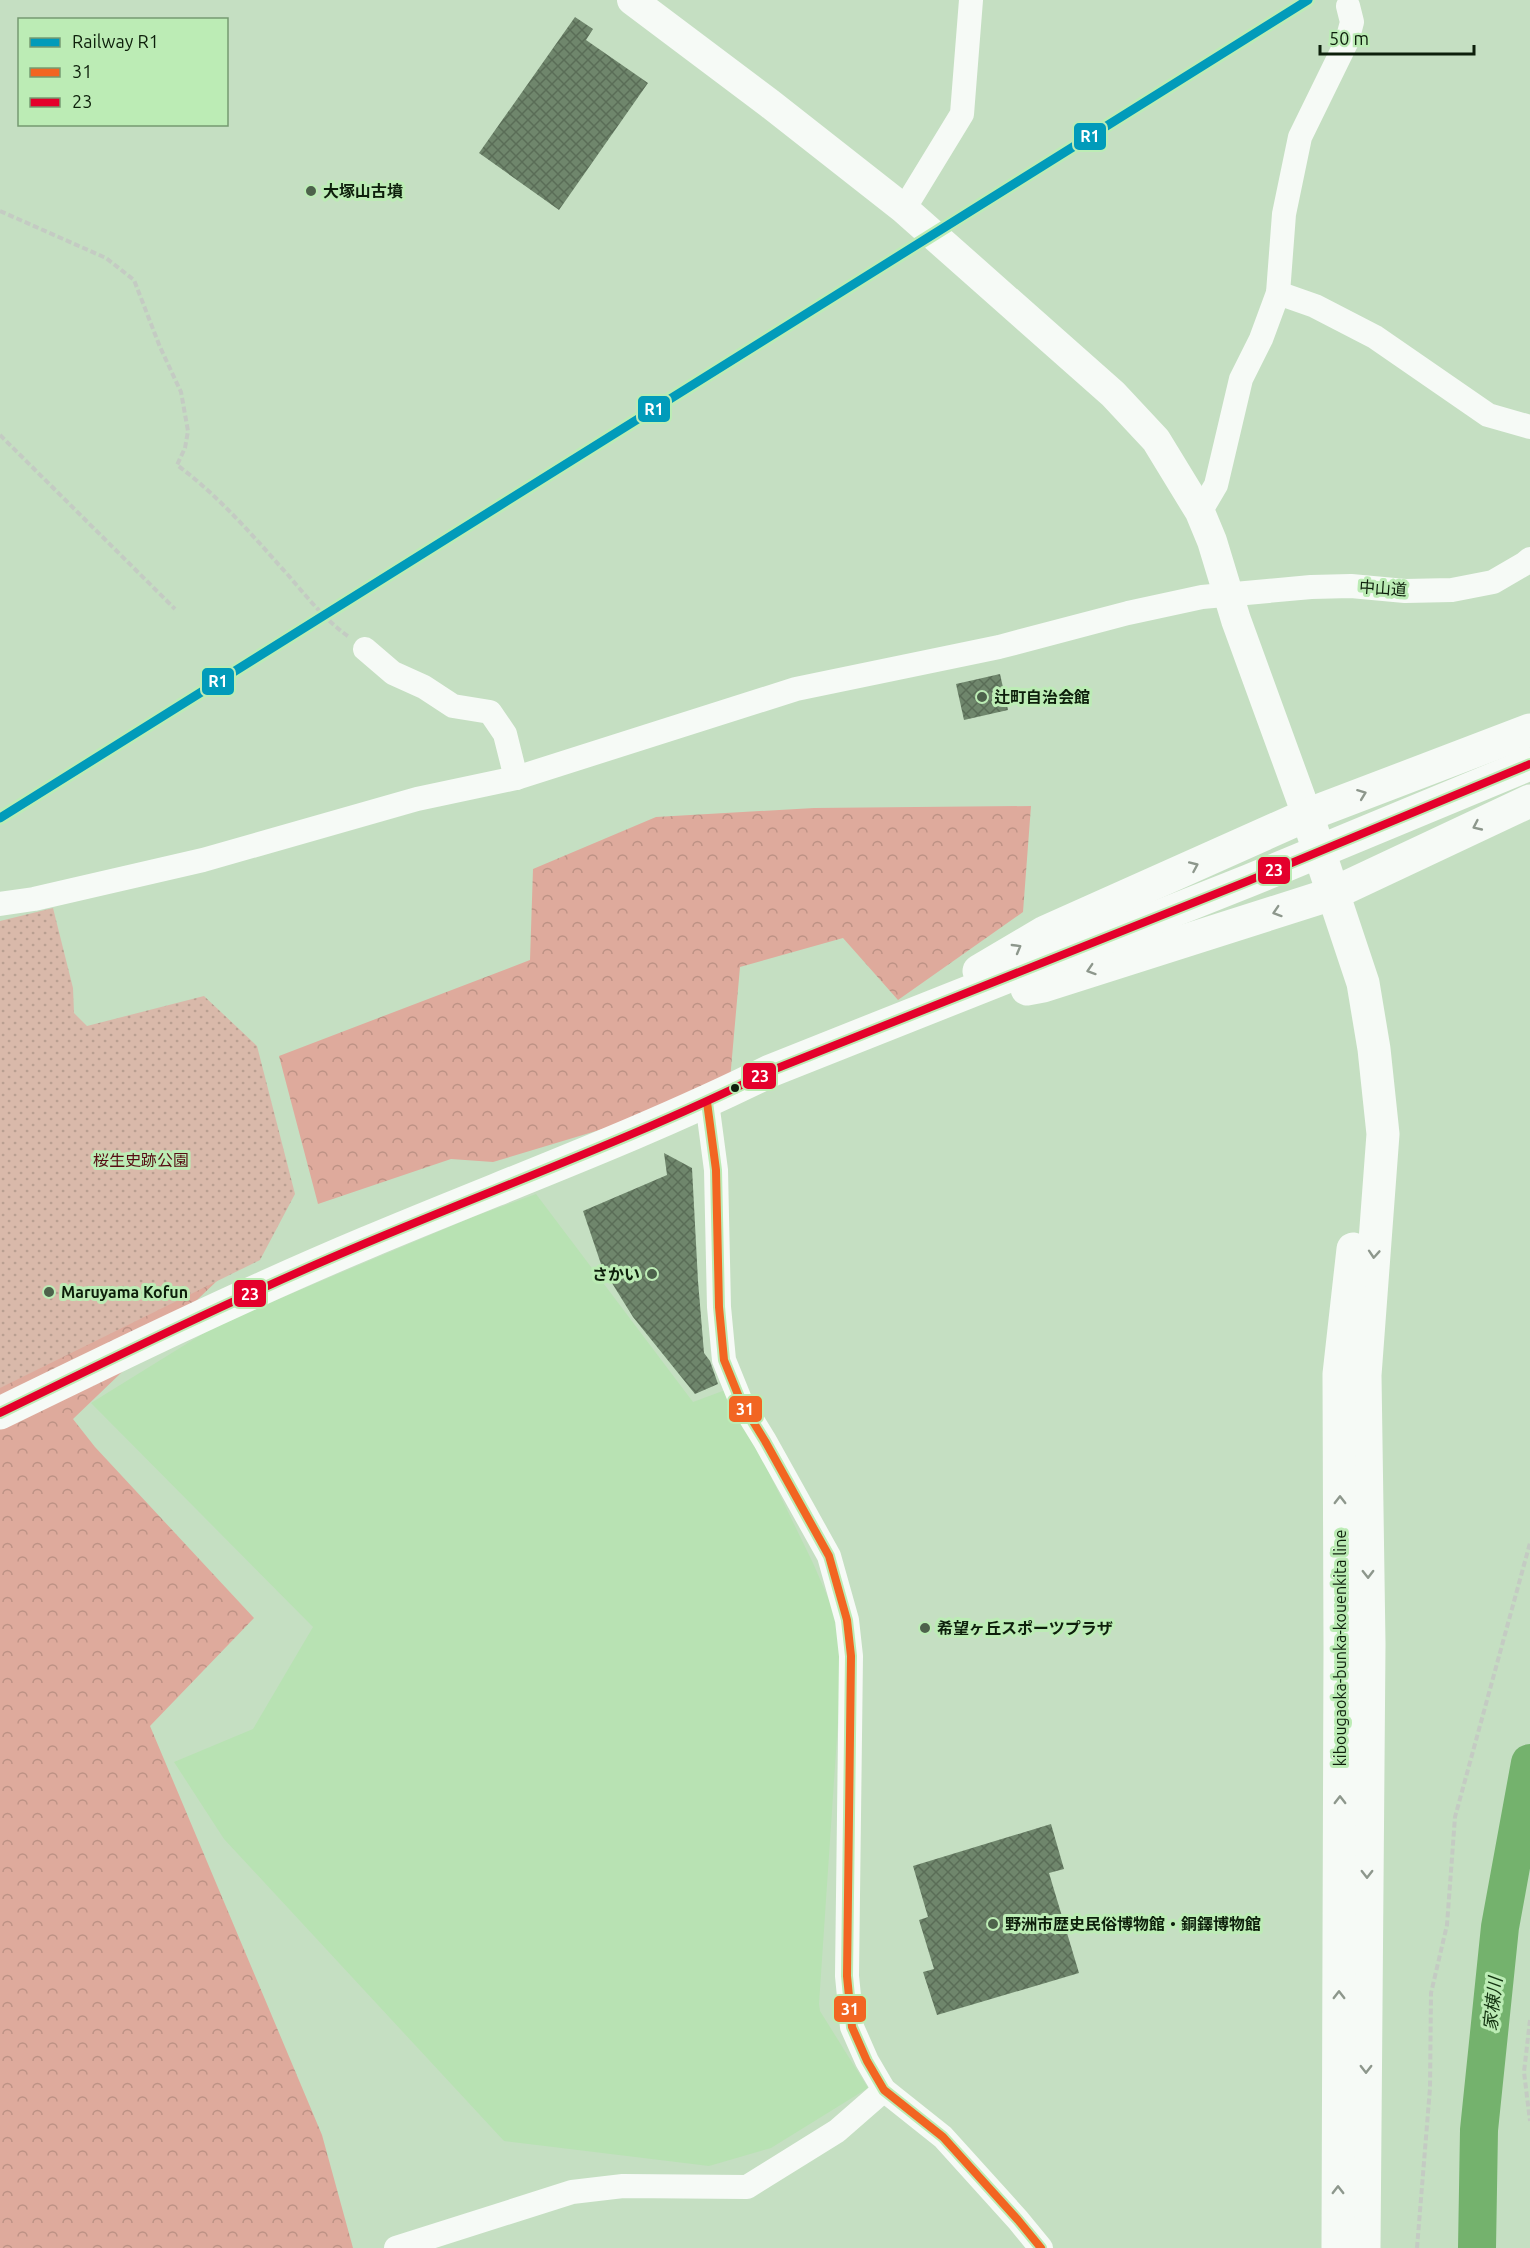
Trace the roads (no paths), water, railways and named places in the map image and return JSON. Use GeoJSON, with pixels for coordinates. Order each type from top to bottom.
{"type":"FeatureCollection","features":[{"type":"Feature","properties":{"kind":"main road"},"geometry":{"type":"LineString","coordinates":[[935,1006],[984,968],[1045,932],[1307,815],[1530,730]]}},
{"type":"Feature","properties":{"kind":"main road"},"geometry":{"type":"LineString","coordinates":[[0,1413],[205,1314],[354,1249],[707,1102],[770,1071],[1248,881],[1530,764]]}},
{"type":"Feature","properties":{"kind":"main road"},"geometry":{"type":"LineString","coordinates":[[935,1006],[1043,986],[1332,894],[1530,801]]}},
{"type":"Feature","properties":{"kind":"main road","name":"kibougaoka-bunka-kouenkita line"},"geometry":{"type":"LineString","coordinates":[[1307,815],[1362,983],[1374,1049],[1383,1134],[1365,1376],[1369,1644],[1364,2248]]}},
{"type":"Feature","properties":{"kind":"main road","name":"kibougaoka-bunka-kouenkita line"},"geometry":{"type":"LineString","coordinates":[[1338,2248],[1339,1374],[1374,1049]]}},
{"type":"Feature","properties":{"kind":"street"},"geometry":{"type":"LineString","coordinates":[[632,0],[904,209],[1113,394],[1156,440],[1200,512],[1212,541],[1228,595],[1307,815]]}},
{"type":"Feature","properties":{"kind":"street"},"geometry":{"type":"LineString","coordinates":[[904,209],[962,114],[971,0]]}},
{"type":"Feature","properties":{"kind":"street"},"geometry":{"type":"LineString","coordinates":[[1200,512],[1216,485],[1241,379],[1261,339],[1278,293],[1284,214],[1300,137],[1347,41],[1352,22],[1348,6]]}},
{"type":"Feature","properties":{"kind":"street"},"geometry":{"type":"LineString","coordinates":[[1278,293],[1315,306],[1375,337],[1488,415],[1530,427]]}},
{"type":"Feature","properties":{"kind":"street","name":"中山道"},"geometry":{"type":"LineString","coordinates":[[0,904],[34,899],[203,860],[417,799],[516,778],[796,689],[999,647],[1128,613],[1202,597],[1351,586],[1405,591],[1452,590],[1493,582],[1530,559]]}},
{"type":"Feature","properties":{"kind":"street"},"geometry":{"type":"LineString","coordinates":[[365,649],[393,673],[424,687],[453,706],[490,712],[506,734],[516,778]]}},
{"type":"Feature","properties":{"kind":"street"},"geometry":{"type":"LineString","coordinates":[[707,1102],[716,1170],[719,1306],[724,1360],[741,1401],[829,1556],[847,1620],[851,1656],[848,1976],[852,2027],[867,2061],[884,2090],[943,2137],[1041,2248]]}},
{"type":"Feature","properties":{"kind":"street"},"geometry":{"type":"LineString","coordinates":[[396,2248],[572,2192],[623,2186],[747,2187],[837,2131],[884,2090]]}},
{"type":"Feature","properties":{"kind":"waterway","name":"家棟川"},"geometry":{"type":"LineString","coordinates":[[1477,2248],[1479,2130],[1500,1927],[1530,1763]]}},
{"type":"Feature","properties":{"kind":"rail line","name":"R1"},"geometry":{"type":"LineString","coordinates":[[0,818],[1308,0]]}},
{"type":"Feature","properties":{"kind":"place","name":"大塚山古墳"},"geometry":{"type":"Point","coordinates":[311,191]}},
{"type":"Feature","properties":{"kind":"place","name":"辻町自治会館"},"geometry":{"type":"Point","coordinates":[982,697]}},
{"type":"Feature","properties":{"kind":"place","name":"さかい"},"geometry":{"type":"Point","coordinates":[652,1274]}},
{"type":"Feature","properties":{"kind":"place","name":"Maruyama Kofun"},"geometry":{"type":"Point","coordinates":[49,1292]}},
{"type":"Feature","properties":{"kind":"place","name":"希望ヶ丘スポーツプラザ"},"geometry":{"type":"Point","coordinates":[925,1628]}},
{"type":"Feature","properties":{"kind":"place","name":"野洲市歴史民俗博物館・銅鐸博物館"},"geometry":{"type":"Point","coordinates":[993,1924]}},
{"type":"Feature","properties":{"kind":"park label","name":"桜生史跡公園"},"geometry":{"type":"Point","coordinates":[141,1160]}}]}
